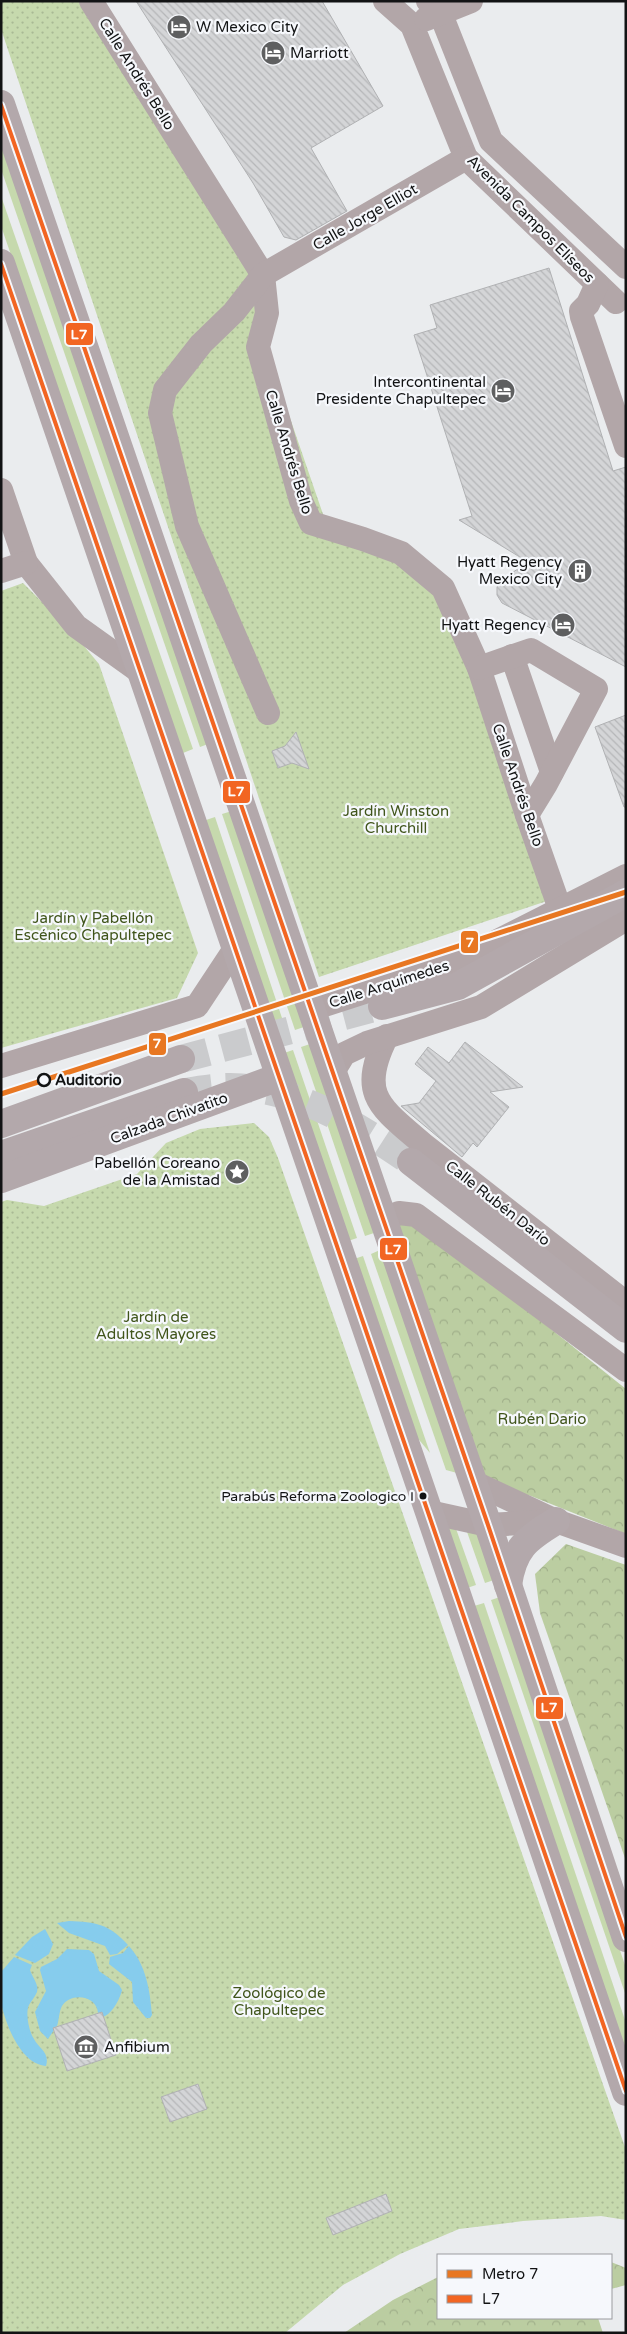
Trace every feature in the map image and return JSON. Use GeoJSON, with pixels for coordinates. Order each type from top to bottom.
{"type":"FeatureCollection","features":[{"type":"Feature","properties":{"kind":"main road"},"geometry":{"type":"LineString","coordinates":[[1,104],[488,1525],[626,1938]]}},
{"type":"Feature","properties":{"kind":"main road"},"geometry":{"type":"LineString","coordinates":[[1,263],[143,674],[279,1077],[430,1512],[626,2092]]}},
{"type":"Feature","properties":{"kind":"main road","name":"Calle Arquímedes"},"geometry":{"type":"LineString","coordinates":[[382,1006],[458,986],[626,893]]}},
{"type":"Feature","properties":{"kind":"main road"},"geometry":{"type":"LineString","coordinates":[[1,1124],[181,1059]]}},
{"type":"Feature","properties":{"kind":"main road","name":"Calzada Chivatito"},"geometry":{"type":"LineString","coordinates":[[1,1179],[279,1077]]}},
{"type":"Feature","properties":{"kind":"main road"},"geometry":{"type":"LineString","coordinates":[[1,1155],[184,1092]]}},
{"type":"Feature","properties":{"kind":"main road"},"geometry":{"type":"LineString","coordinates":[[411,1162],[626,1329]]}},
{"type":"Feature","properties":{"kind":"main road"},"geometry":{"type":"LineString","coordinates":[[508,1585],[511,1565],[521,1548],[535,1534],[556,1521]]}},
{"type":"Feature","properties":{"kind":"street","name":"Calle Andrés Bello"},"geometry":{"type":"LineString","coordinates":[[91,1],[263,275],[267,313],[258,347],[301,501],[311,523],[363,538],[401,553],[443,588],[479,668],[560,909]]}},
{"type":"Feature","properties":{"kind":"street","name":"Avenida Campos Elíseos"},"geometry":{"type":"LineString","coordinates":[[385,1],[412,25],[466,158],[596,284],[622,301]]}},
{"type":"Feature","properties":{"kind":"street"},"geometry":{"type":"LineString","coordinates":[[412,25],[434,7],[471,1]]}},
{"type":"Feature","properties":{"kind":"street","name":"Avenida Campos Elíseos"},"geometry":{"type":"LineString","coordinates":[[434,7],[491,141],[626,267]]}},
{"type":"Feature","properties":{"kind":"street","name":"Calle Jorge Elliot"},"geometry":{"type":"LineString","coordinates":[[263,275],[466,158]]}},
{"type":"Feature","properties":{"kind":"street"},"geometry":{"type":"LineString","coordinates":[[263,275],[234,312],[201,344],[166,390],[160,414],[187,526],[268,713]]}},
{"type":"Feature","properties":{"kind":"street"},"geometry":{"type":"LineString","coordinates":[[587,369],[571,320],[572,312],[588,304],[596,284]]}},
{"type":"Feature","properties":{"kind":"street"},"geometry":{"type":"LineString","coordinates":[[584,307],[582,316],[626,446]]}},
{"type":"Feature","properties":{"kind":"street"},"geometry":{"type":"LineString","coordinates":[[1,490],[26,563],[76,626],[143,674]]}},
{"type":"Feature","properties":{"kind":"street"},"geometry":{"type":"LineString","coordinates":[[1,571],[26,563]]}},
{"type":"Feature","properties":{"kind":"street"},"geometry":{"type":"LineString","coordinates":[[479,668],[531,650],[596,689],[552,772],[527,814]]}},
{"type":"Feature","properties":{"kind":"street"},"geometry":{"type":"LineString","coordinates":[[512,656],[552,772]]}},
{"type":"Feature","properties":{"kind":"street","name":"Calle Arquímedes"},"geometry":{"type":"LineString","coordinates":[[312,1009],[454,963],[626,876]]}},
{"type":"Feature","properties":{"kind":"street"},"geometry":{"type":"LineString","coordinates":[[333,1072],[344,1054],[367,1043],[482,1007],[626,919]]}},
{"type":"Feature","properties":{"kind":"street"},"geometry":{"type":"LineString","coordinates":[[1,1066],[197,1006],[236,947]]}},
{"type":"Feature","properties":{"kind":"street","name":"Calle Rubén Darío"},"geometry":{"type":"LineString","coordinates":[[388,1036],[377,1057],[372,1079],[376,1098],[395,1120],[424,1145],[626,1303]]}},
{"type":"Feature","properties":{"kind":"street"},"geometry":{"type":"LineString","coordinates":[[383,1219],[399,1213],[416,1215],[626,1370]]}},
{"type":"Feature","properties":{"kind":"street"},"geometry":{"type":"LineString","coordinates":[[473,1482],[556,1521],[626,1546]]}},
{"type":"Feature","properties":{"kind":"street"},"geometry":{"type":"LineString","coordinates":[[430,1512],[488,1525],[556,1521]]}},
{"type":"Feature","properties":{"kind":"green space","name":"Jardín Winston Churchill"},"geometry":{"type":"Polygon","coordinates":[[[1,1],[89,1],[273,309],[266,348],[325,520],[441,588],[553,899],[319,977],[1,29],[1,1]]]}},
{"type":"Feature","properties":{"kind":"green space"},"geometry":{"type":"Polygon","coordinates":[[[1,140],[208,744],[200,747],[1,169],[1,140]]]}},
{"type":"Feature","properties":{"kind":"green space"},"geometry":{"type":"Polygon","coordinates":[[[1,196],[193,749],[183,753],[1,226],[1,196]]]}},
{"type":"Feature","properties":{"kind":"green space","name":"Jardín y Pabellón Escénico Chapultepec"},"geometry":{"type":"Polygon","coordinates":[[[23,583],[74,634],[99,664],[198,953],[177,998],[1,1048],[1,591],[23,583]]]}},
{"type":"Feature","properties":{"kind":"green space"},"geometry":{"type":"Polygon","coordinates":[[[232,811],[304,1027],[295,1030],[222,814],[232,811]]]}},
{"type":"Feature","properties":{"kind":"green space"},"geometry":{"type":"Polygon","coordinates":[[[215,817],[287,1033],[278,1036],[206,820],[215,817]]]}},
{"type":"Feature","properties":{"kind":"green space"},"geometry":{"type":"Polygon","coordinates":[[[310,1044],[374,1233],[365,1236],[301,1047],[310,1044]]]}},
{"type":"Feature","properties":{"kind":"green space"},"geometry":{"type":"Polygon","coordinates":[[[293,1050],[357,1238],[348,1241],[284,1053],[293,1050]]]}},
{"type":"Feature","properties":{"kind":"green space","name":"Zoológico de Chapultepec"},"geometry":{"type":"Polygon","coordinates":[[[254,1123],[269,1137],[278,1158],[626,2150],[626,2220],[601,2216],[523,2221],[459,2229],[400,2254],[343,2285],[285,2333],[1,2333],[1,1202],[7,1200],[44,1206],[137,1174],[166,1143],[200,1129],[254,1123]]]}},
{"type":"Feature","properties":{"kind":"green space","name":"Rubén Dario"},"geometry":{"type":"Polygon","coordinates":[[[405,1220],[422,1226],[626,1389],[626,1534],[531,1496],[484,1482],[391,1229],[405,1220]]]}},
{"type":"Feature","properties":{"kind":"green space"},"geometry":{"type":"Polygon","coordinates":[[[380,1250],[457,1473],[446,1470],[371,1254],[380,1250]]]}},
{"type":"Feature","properties":{"kind":"green space"},"geometry":{"type":"Polygon","coordinates":[[[363,1256],[430,1453],[415,1435],[354,1259],[363,1256]]]}},
{"type":"Feature","properties":{"kind":"green space"},"geometry":{"type":"Polygon","coordinates":[[[444,1522],[455,1526],[476,1585],[467,1588],[444,1522]]]}},
{"type":"Feature","properties":{"kind":"green space"},"geometry":{"type":"Polygon","coordinates":[[[466,1529],[477,1532],[494,1580],[485,1583],[466,1529]]]}},
{"type":"Feature","properties":{"kind":"green space"},"geometry":{"type":"Polygon","coordinates":[[[566,1544],[626,1565],[626,1861],[540,1613],[535,1574],[566,1544]]]}},
{"type":"Feature","properties":{"kind":"green space"},"geometry":{"type":"Polygon","coordinates":[[[500,1597],[626,1968],[626,1996],[491,1600],[500,1597]]]}},
{"type":"Feature","properties":{"kind":"green space"},"geometry":{"type":"Polygon","coordinates":[[[484,1603],[626,2023],[626,2053],[474,1606],[484,1603]]]}},
{"type":"Feature","properties":{"kind":"green space"},"geometry":{"type":"Polygon","coordinates":[[[612,2262],[626,2268],[626,2285],[612,2289],[612,2262]]]}},
{"type":"Feature","properties":{"kind":"green space"},"geometry":{"type":"Polygon","coordinates":[[[437,2278],[437,2319],[598,2319],[603,2333],[344,2333],[393,2300],[437,2278]]]}},
{"type":"Feature","properties":{"kind":"water"},"geometry":{"type":"Polygon","coordinates":[[[69,1921],[95,1923],[108,1928],[128,1945],[117,1954],[110,1955],[105,1946],[69,1933],[57,1923],[69,1921]]]}},
{"type":"Feature","properties":{"kind":"water"},"geometry":{"type":"Polygon","coordinates":[[[45,1929],[53,1944],[49,1954],[35,1963],[15,1955],[32,1937],[45,1929]]]}},
{"type":"Feature","properties":{"kind":"water"},"geometry":{"type":"Polygon","coordinates":[[[129,1946],[135,1953],[146,1978],[152,2015],[150,2018],[146,2018],[133,2002],[132,1982],[109,1964],[110,1957],[123,1953],[129,1946]]]}},
{"type":"Feature","properties":{"kind":"water"},"geometry":{"type":"Polygon","coordinates":[[[67,1949],[89,1950],[94,1954],[99,1971],[119,1985],[122,1990],[115,2006],[103,2017],[101,2012],[98,2013],[93,2002],[88,1999],[77,1997],[66,2002],[61,2008],[57,2026],[53,2028],[54,2030],[48,2039],[40,2031],[35,2012],[46,1991],[40,1970],[41,1967],[57,1959],[67,1949]]]}},
{"type":"Feature","properties":{"kind":"water"},"geometry":{"type":"Polygon","coordinates":[[[14,1957],[32,1965],[30,1970],[37,1989],[28,2008],[28,2022],[32,2036],[47,2057],[46,2066],[37,2064],[22,2051],[11,2032],[3,2012],[1,2003],[1,1972],[14,1957]]]}},
{"type":"Feature","properties":{"kind":"building"},"geometry":{"type":"Polygon","coordinates":[[[136,1],[322,1],[383,106],[311,148],[347,211],[296,240],[284,237],[253,183],[136,1]]]}},
{"type":"Feature","properties":{"kind":"building"},"geometry":{"type":"Polygon","coordinates":[[[549,268],[613,471],[626,467],[626,667],[502,603],[497,595],[497,587],[503,579],[528,562],[459,520],[472,516],[414,335],[437,328],[430,305],[549,268]]]}},
{"type":"Feature","properties":{"kind":"building"},"geometry":{"type":"Polygon","coordinates":[[[626,715],[626,807],[624,807],[595,727],[626,715]]]}},
{"type":"Feature","properties":{"kind":"building"},"geometry":{"type":"Polygon","coordinates":[[[296,732],[309,769],[292,763],[278,768],[272,751],[285,746],[296,732]]]}},
{"type":"Feature","properties":{"kind":"building"},"geometry":{"type":"Polygon","coordinates":[[[465,1042],[523,1087],[490,1092],[509,1107],[477,1147],[473,1143],[462,1157],[401,1106],[419,1103],[436,1081],[415,1064],[428,1047],[449,1063],[465,1042]]]}},
{"type":"Feature","properties":{"kind":"building","name":"Anfibium"},"geometry":{"type":"Polygon","coordinates":[[[102,2012],[116,2055],[67,2071],[53,2028],[102,2012]]]}},
{"type":"Feature","properties":{"kind":"building"},"geometry":{"type":"Polygon","coordinates":[[[198,2084],[207,2109],[170,2122],[161,2097],[198,2084]]]}},
{"type":"Feature","properties":{"kind":"building"},"geometry":{"type":"Polygon","coordinates":[[[386,2194],[392,2211],[333,2235],[326,2218],[386,2194]]]}},
{"type":"Feature","properties":{"kind":"tunnel"},"geometry":{"type":"LineString","coordinates":[[181,1059],[382,1006]]}},
{"type":"Feature","properties":{"kind":"tunnel"},"geometry":{"type":"LineString","coordinates":[[184,1092],[230,1087],[255,1089],[302,1101],[348,1122],[411,1162]]}},
{"type":"Feature","properties":{"kind":"metro line","name":"7"},"geometry":{"type":"LineString","coordinates":[[1,1094],[626,892]]}},
{"type":"Feature","properties":{"kind":"transit line","name":"L7"},"geometry":{"type":"LineString","coordinates":[[1,105],[488,1525],[626,1937]]}},
{"type":"Feature","properties":{"kind":"transit line","name":"L7"},"geometry":{"type":"LineString","coordinates":[[1,264],[626,2091]]}},
{"type":"Feature","properties":{"kind":"place","name":"W Mexico City"},"geometry":{"type":"Point","coordinates":[179,27]}},
{"type":"Feature","properties":{"kind":"place","name":"Marriott"},"geometry":{"type":"Point","coordinates":[273,53]}},
{"type":"Feature","properties":{"kind":"place","name":"Intercontinental Presidente Chapultepec"},"geometry":{"type":"Point","coordinates":[503,391]}},
{"type":"Feature","properties":{"kind":"place","name":"Hyatt Regency Mexico City"},"geometry":{"type":"Point","coordinates":[580,571]}},
{"type":"Feature","properties":{"kind":"place","name":"Hyatt Regency"},"geometry":{"type":"Point","coordinates":[563,625]}},
{"type":"Feature","properties":{"kind":"place","name":"Auditorio"},"geometry":{"type":"Point","coordinates":[44,1080]}},
{"type":"Feature","properties":{"kind":"place","name":"Pabellón Coreano de la Amistad"},"geometry":{"type":"Point","coordinates":[237,1172]}},
{"type":"Feature","properties":{"kind":"place","name":"Parabús Reforma Zoologico I"},"geometry":{"type":"Point","coordinates":[423,1496]}},
{"type":"Feature","properties":{"kind":"place","name":"Anfibium"},"geometry":{"type":"Point","coordinates":[86,2047]}},
{"type":"Feature","properties":{"kind":"park label","name":"Jardín de Adultos Mayores"},"geometry":{"type":"Point","coordinates":[156,1326]}}]}
